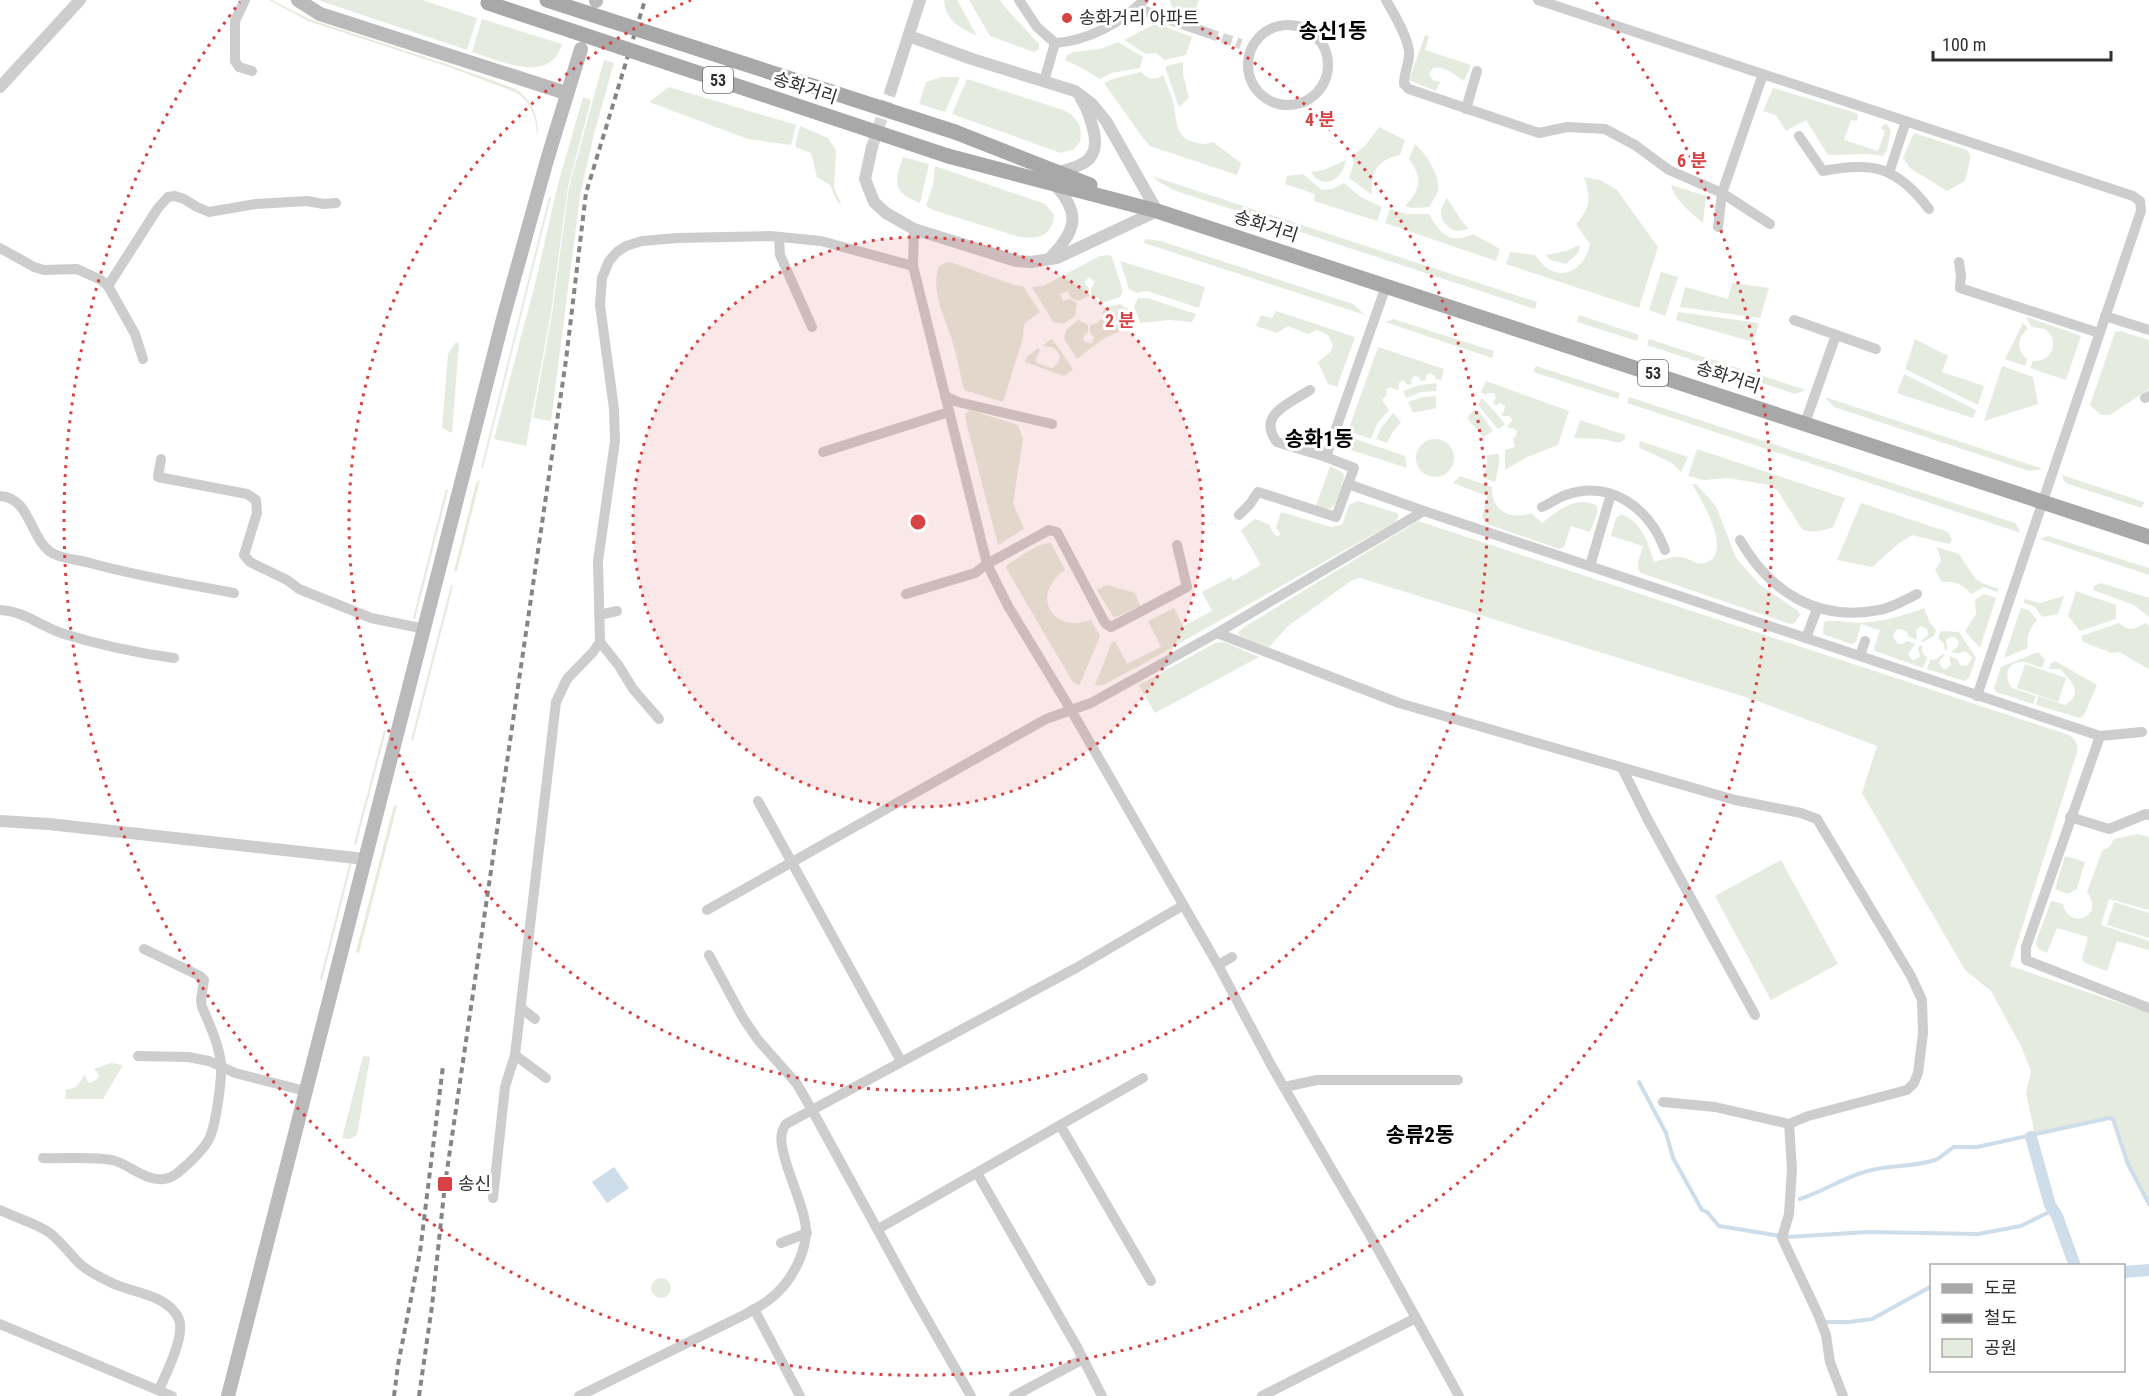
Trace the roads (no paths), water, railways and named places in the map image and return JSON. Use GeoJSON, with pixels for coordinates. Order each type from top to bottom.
{"type":"FeatureCollection","features":[{"type":"Feature","properties":{"kind":"main road"},"geometry":{"type":"LineString","coordinates":[[297,0],[320,14],[566,93]]}},
{"type":"Feature","properties":{"kind":"main road","name":"송화거리"},"geometry":{"type":"LineString","coordinates":[[547,0],[955,132],[1056,178],[2149,537]]}},
{"type":"Feature","properties":{"kind":"main road","name":"송화거리"},"geometry":{"type":"LineString","coordinates":[[484,2],[948,156],[1056,178]]}},
{"type":"Feature","properties":{"kind":"main road"},"geometry":{"type":"LineString","coordinates":[[228,1396],[507,303],[566,93],[581,49]]}},
{"type":"Feature","properties":{"kind":"street"},"geometry":{"type":"LineString","coordinates":[[0,87],[80,0]]}},
{"type":"Feature","properties":{"kind":"street"},"geometry":{"type":"LineString","coordinates":[[245,0],[235,21],[235,61],[239,66],[252,71]]}},
{"type":"Feature","properties":{"kind":"street"},"geometry":{"type":"LineString","coordinates":[[891,90],[920,0]]}},
{"type":"Feature","properties":{"kind":"street"},"geometry":{"type":"LineString","coordinates":[[1019,0],[1036,27],[1055,43],[1072,42],[1102,30],[1140,4],[1208,33]]}},
{"type":"Feature","properties":{"kind":"street"},"geometry":{"type":"LineString","coordinates":[[1386,0],[1400,23],[1410,54],[1404,72],[1404,84],[1409,89],[1539,133],[1567,128],[1605,129],[1635,145],[1669,170],[1722,193],[1770,224]]}},
{"type":"Feature","properties":{"kind":"street"},"geometry":{"type":"LineString","coordinates":[[1538,0],[2133,195],[2140,201],[2141,211],[1977,696]]}},
{"type":"Feature","properties":{"kind":"street"},"geometry":{"type":"LineString","coordinates":[[1293,25],[1309,30],[1321,42],[1328,57],[1328,74],[1325,82],[1315,95],[1300,104],[1283,105],[1268,100],[1255,88],[1249,73],[1249,56],[1252,48],[1262,34],[1277,26],[1293,25]]}},
{"type":"Feature","properties":{"kind":"street"},"geometry":{"type":"LineString","coordinates":[[872,147],[865,179],[874,202],[886,213],[914,229],[1016,261],[1048,260],[1063,255],[1157,211],[1106,121],[1092,104],[1075,91],[909,36]]}},
{"type":"Feature","properties":{"kind":"street"},"geometry":{"type":"LineString","coordinates":[[1044,81],[1055,43]]}},
{"type":"Feature","properties":{"kind":"street"},"geometry":{"type":"LineString","coordinates":[[1240,44],[1252,48]]}},
{"type":"Feature","properties":{"kind":"street"},"geometry":{"type":"LineString","coordinates":[[1466,109],[1477,70]]}},
{"type":"Feature","properties":{"kind":"street"},"geometry":{"type":"LineString","coordinates":[[1719,227],[1722,193],[1763,74]]}},
{"type":"Feature","properties":{"kind":"street"},"geometry":{"type":"LineString","coordinates":[[1048,260],[1070,232],[1073,219],[1067,198],[1056,178],[1077,168],[1094,153],[1096,140],[1087,108],[1075,91]]}},
{"type":"Feature","properties":{"kind":"street"},"geometry":{"type":"LineString","coordinates":[[1889,173],[1906,121]]}},
{"type":"Feature","properties":{"kind":"street"},"geometry":{"type":"LineString","coordinates":[[1799,136],[1823,171],[1871,167],[1889,173],[1903,180],[1929,209]]}},
{"type":"Feature","properties":{"kind":"street"},"geometry":{"type":"LineString","coordinates":[[108,286],[158,208],[168,197],[184,198],[209,212],[256,204],[307,201],[329,205],[336,203]]}},
{"type":"Feature","properties":{"kind":"street"},"geometry":{"type":"LineString","coordinates":[[914,229],[913,266],[987,564],[1008,606],[1071,710],[1218,965],[1284,1087],[1459,1396]]}},
{"type":"Feature","properties":{"kind":"street"},"geometry":{"type":"LineString","coordinates":[[659,719],[633,689],[600,642],[598,561],[615,441],[614,409],[600,305],[602,278],[609,261],[616,252],[642,241],[677,238],[779,237],[821,241],[913,266]]}},
{"type":"Feature","properties":{"kind":"street"},"geometry":{"type":"LineString","coordinates":[[779,237],[780,255],[812,327]]}},
{"type":"Feature","properties":{"kind":"street"},"geometry":{"type":"LineString","coordinates":[[0,248],[34,267],[44,270],[77,269],[101,280],[108,286],[135,334],[143,359]]}},
{"type":"Feature","properties":{"kind":"street"},"geometry":{"type":"LineString","coordinates":[[1959,262],[1960,288],[2099,333]]}},
{"type":"Feature","properties":{"kind":"street"},"geometry":{"type":"LineString","coordinates":[[1326,457],[1386,286]]}},
{"type":"Feature","properties":{"kind":"street"},"geometry":{"type":"LineString","coordinates":[[2105,316],[2149,330]]}},
{"type":"Feature","properties":{"kind":"street"},"geometry":{"type":"LineString","coordinates":[[1794,320],[1876,349]]}},
{"type":"Feature","properties":{"kind":"street"},"geometry":{"type":"LineString","coordinates":[[1805,423],[1836,335]]}},
{"type":"Feature","properties":{"kind":"street"},"geometry":{"type":"LineString","coordinates":[[1239,515],[1258,492],[1336,517],[1354,468],[1277,442],[1272,435],[1270,424],[1274,414],[1310,390]]}},
{"type":"Feature","properties":{"kind":"street"},"geometry":{"type":"LineString","coordinates":[[945,396],[958,402],[1052,424]]}},
{"type":"Feature","properties":{"kind":"street"},"geometry":{"type":"LineString","coordinates":[[823,452],[949,412]]}},
{"type":"Feature","properties":{"kind":"street"},"geometry":{"type":"LineString","coordinates":[[161,459],[158,477],[247,494],[256,500],[257,513],[244,555],[250,562],[287,580],[299,589],[371,618],[425,629]]}},
{"type":"Feature","properties":{"kind":"street"},"geometry":{"type":"LineString","coordinates":[[1348,484],[1424,512],[2100,736],[2142,732]]}},
{"type":"Feature","properties":{"kind":"street"},"geometry":{"type":"LineString","coordinates":[[1542,507],[1563,496],[1590,490],[1611,494],[1628,500],[1645,514],[1654,525],[1665,550]]}},
{"type":"Feature","properties":{"kind":"street"},"geometry":{"type":"LineString","coordinates":[[1590,566],[1611,494]]}},
{"type":"Feature","properties":{"kind":"street"},"geometry":{"type":"LineString","coordinates":[[0,496],[16,502],[26,513],[45,547],[54,554],[116,570],[234,593]]}},
{"type":"Feature","properties":{"kind":"street"},"geometry":{"type":"LineString","coordinates":[[707,910],[1046,719],[1090,703],[1217,633],[1424,512]]}},
{"type":"Feature","properties":{"kind":"street"},"geometry":{"type":"LineString","coordinates":[[906,594],[975,573],[987,564],[1048,531],[1057,532],[1105,623],[1111,627],[1186,586],[1177,545]]}},
{"type":"Feature","properties":{"kind":"street"},"geometry":{"type":"LineString","coordinates":[[1740,540],[1752,562],[1769,580],[1792,596],[1817,609],[1850,614],[1881,610],[1917,594]]}},
{"type":"Feature","properties":{"kind":"street"},"geometry":{"type":"LineString","coordinates":[[1806,638],[1817,609]]}},
{"type":"Feature","properties":{"kind":"street"},"geometry":{"type":"LineString","coordinates":[[0,610],[23,614],[43,626],[64,634],[117,648],[174,658]]}},
{"type":"Feature","properties":{"kind":"street"},"geometry":{"type":"LineString","coordinates":[[599,615],[617,611]]}},
{"type":"Feature","properties":{"kind":"street"},"geometry":{"type":"LineString","coordinates":[[1217,633],[1399,703],[1735,800],[1801,813],[1817,819],[1911,976],[1922,1000],[1923,1033],[1918,1073],[1914,1083],[1907,1089],[1808,1116],[1789,1124],[1715,1107],[1663,1102]]}},
{"type":"Feature","properties":{"kind":"street"},"geometry":{"type":"LineString","coordinates":[[1860,656],[1865,641]]}},
{"type":"Feature","properties":{"kind":"street"},"geometry":{"type":"LineString","coordinates":[[493,1198],[505,1087],[515,1055],[556,702],[567,679],[600,642]]}},
{"type":"Feature","properties":{"kind":"street"},"geometry":{"type":"LineString","coordinates":[[2100,736],[2026,947],[2026,960],[2149,1008]]}},
{"type":"Feature","properties":{"kind":"street"},"geometry":{"type":"LineString","coordinates":[[1622,768],[1755,1015]]}},
{"type":"Feature","properties":{"kind":"street"},"geometry":{"type":"LineString","coordinates":[[759,801],[901,1061]]}},
{"type":"Feature","properties":{"kind":"street"},"geometry":{"type":"LineString","coordinates":[[2070,817],[2109,829],[2146,814],[2149,815]]}},
{"type":"Feature","properties":{"kind":"street"},"geometry":{"type":"LineString","coordinates":[[0,822],[49,824],[365,859]]}},
{"type":"Feature","properties":{"kind":"street"},"geometry":{"type":"LineString","coordinates":[[579,1396],[754,1308],[770,1299],[789,1279],[799,1260],[807,1233],[781,1145],[781,1131],[786,1124],[1076,968],[1182,906]]}},
{"type":"Feature","properties":{"kind":"street"},"geometry":{"type":"LineString","coordinates":[[42,1158],[110,1160],[123,1163],[143,1175],[158,1180],[167,1179],[179,1172],[199,1154],[209,1139],[214,1127],[221,1066],[219,1052],[202,1007],[204,980],[144,949]]}},
{"type":"Feature","properties":{"kind":"street"},"geometry":{"type":"LineString","coordinates":[[709,955],[743,1018],[758,1040],[797,1084],[971,1396]]}},
{"type":"Feature","properties":{"kind":"street"},"geometry":{"type":"LineString","coordinates":[[1218,965],[1232,957]]}},
{"type":"Feature","properties":{"kind":"street"},"geometry":{"type":"LineString","coordinates":[[520,1008],[535,1019]]}},
{"type":"Feature","properties":{"kind":"street"},"geometry":{"type":"LineString","coordinates":[[515,1055],[546,1078]]}},
{"type":"Feature","properties":{"kind":"street"},"geometry":{"type":"LineString","coordinates":[[138,1056],[188,1057],[221,1066],[235,1073],[305,1091]]}},
{"type":"Feature","properties":{"kind":"street"},"geometry":{"type":"LineString","coordinates":[[878,1229],[1143,1078]]}},
{"type":"Feature","properties":{"kind":"street"},"geometry":{"type":"LineString","coordinates":[[1284,1087],[1317,1080],[1458,1080]]}},
{"type":"Feature","properties":{"kind":"street"},"geometry":{"type":"LineString","coordinates":[[1789,1124],[1792,1169],[1789,1214],[1782,1236],[1818,1314],[1826,1335],[1830,1362],[1843,1396]]}},
{"type":"Feature","properties":{"kind":"street"},"geometry":{"type":"LineString","coordinates":[[1060,1125],[1151,1281]]}},
{"type":"Feature","properties":{"kind":"street"},"geometry":{"type":"LineString","coordinates":[[977,1173],[1102,1396]]}},
{"type":"Feature","properties":{"kind":"street"},"geometry":{"type":"LineString","coordinates":[[0,1210],[48,1232],[62,1243],[80,1264],[94,1274],[117,1285],[156,1298],[169,1306],[178,1317],[181,1329],[159,1390]]}},
{"type":"Feature","properties":{"kind":"street"},"geometry":{"type":"LineString","coordinates":[[781,1243],[807,1233]]}},
{"type":"Feature","properties":{"kind":"street"},"geometry":{"type":"LineString","coordinates":[[754,1308],[800,1396]]}},
{"type":"Feature","properties":{"kind":"street"},"geometry":{"type":"LineString","coordinates":[[1262,1396],[1416,1318]]}},
{"type":"Feature","properties":{"kind":"street"},"geometry":{"type":"LineString","coordinates":[[0,1324],[172,1396]]}},
{"type":"Feature","properties":{"kind":"street"},"geometry":{"type":"LineString","coordinates":[[1014,1396],[1083,1359]]}},
{"type":"Feature","properties":{"kind":"water"},"geometry":{"type":"Polygon","coordinates":[[[614,1167],[629,1188],[607,1203],[592,1182],[614,1167]]]}},
{"type":"Feature","properties":{"kind":"waterway"},"geometry":{"type":"LineString","coordinates":[[1639,1082],[1666,1133],[1673,1158],[1702,1210],[1707,1212],[1719,1226],[1787,1237],[1868,1232],[1978,1234],[2021,1226],[2053,1210]]}},
{"type":"Feature","properties":{"kind":"waterway"},"geometry":{"type":"LineString","coordinates":[[1800,1199],[1870,1170],[1935,1160],[1954,1147],[1977,1147],[2109,1118],[2113,1119],[2128,1164],[2149,1204]]}},
{"type":"Feature","properties":{"kind":"waterway"},"geometry":{"type":"LineString","coordinates":[[2031,1137],[2050,1205],[2057,1216],[2074,1264]]}},
{"type":"Feature","properties":{"kind":"waterway"},"geometry":{"type":"LineString","coordinates":[[2125,1272],[2149,1270]]}},
{"type":"Feature","properties":{"kind":"waterway"},"geometry":{"type":"LineString","coordinates":[[1826,1322],[1872,1319],[1930,1287]]}},
{"type":"Feature","properties":{"kind":"tunnel"},"geometry":{"type":"LineString","coordinates":[[1208,33],[1241,44]]}},
{"type":"Feature","properties":{"kind":"tunnel"},"geometry":{"type":"LineString","coordinates":[[872,147],[891,90]]}},
{"type":"Feature","properties":{"kind":"railway"},"geometry":{"type":"LineString","coordinates":[[419,1396],[432,1306],[445,1184],[566,360],[586,193],[645,0]]}},
{"type":"Feature","properties":{"kind":"railway"},"geometry":{"type":"LineString","coordinates":[[394,1396],[420,1252],[443,1066]]}},
{"type":"Feature","properties":{"kind":"place","name":"송화거리 아파트"},"geometry":{"type":"Point","coordinates":[1067,18]}},
{"type":"Feature","properties":{"kind":"place","name":"송신"},"geometry":{"type":"Point","coordinates":[445,1184]}},
{"type":"Feature","properties":{"kind":"district","name":"송신1동"},"geometry":{"type":"Point","coordinates":[1333,31]}},
{"type":"Feature","properties":{"kind":"district","name":"송화1동"},"geometry":{"type":"Point","coordinates":[1319,439]}},
{"type":"Feature","properties":{"kind":"district","name":"송류2동"},"geometry":{"type":"Point","coordinates":[1420,1135]}}]}
